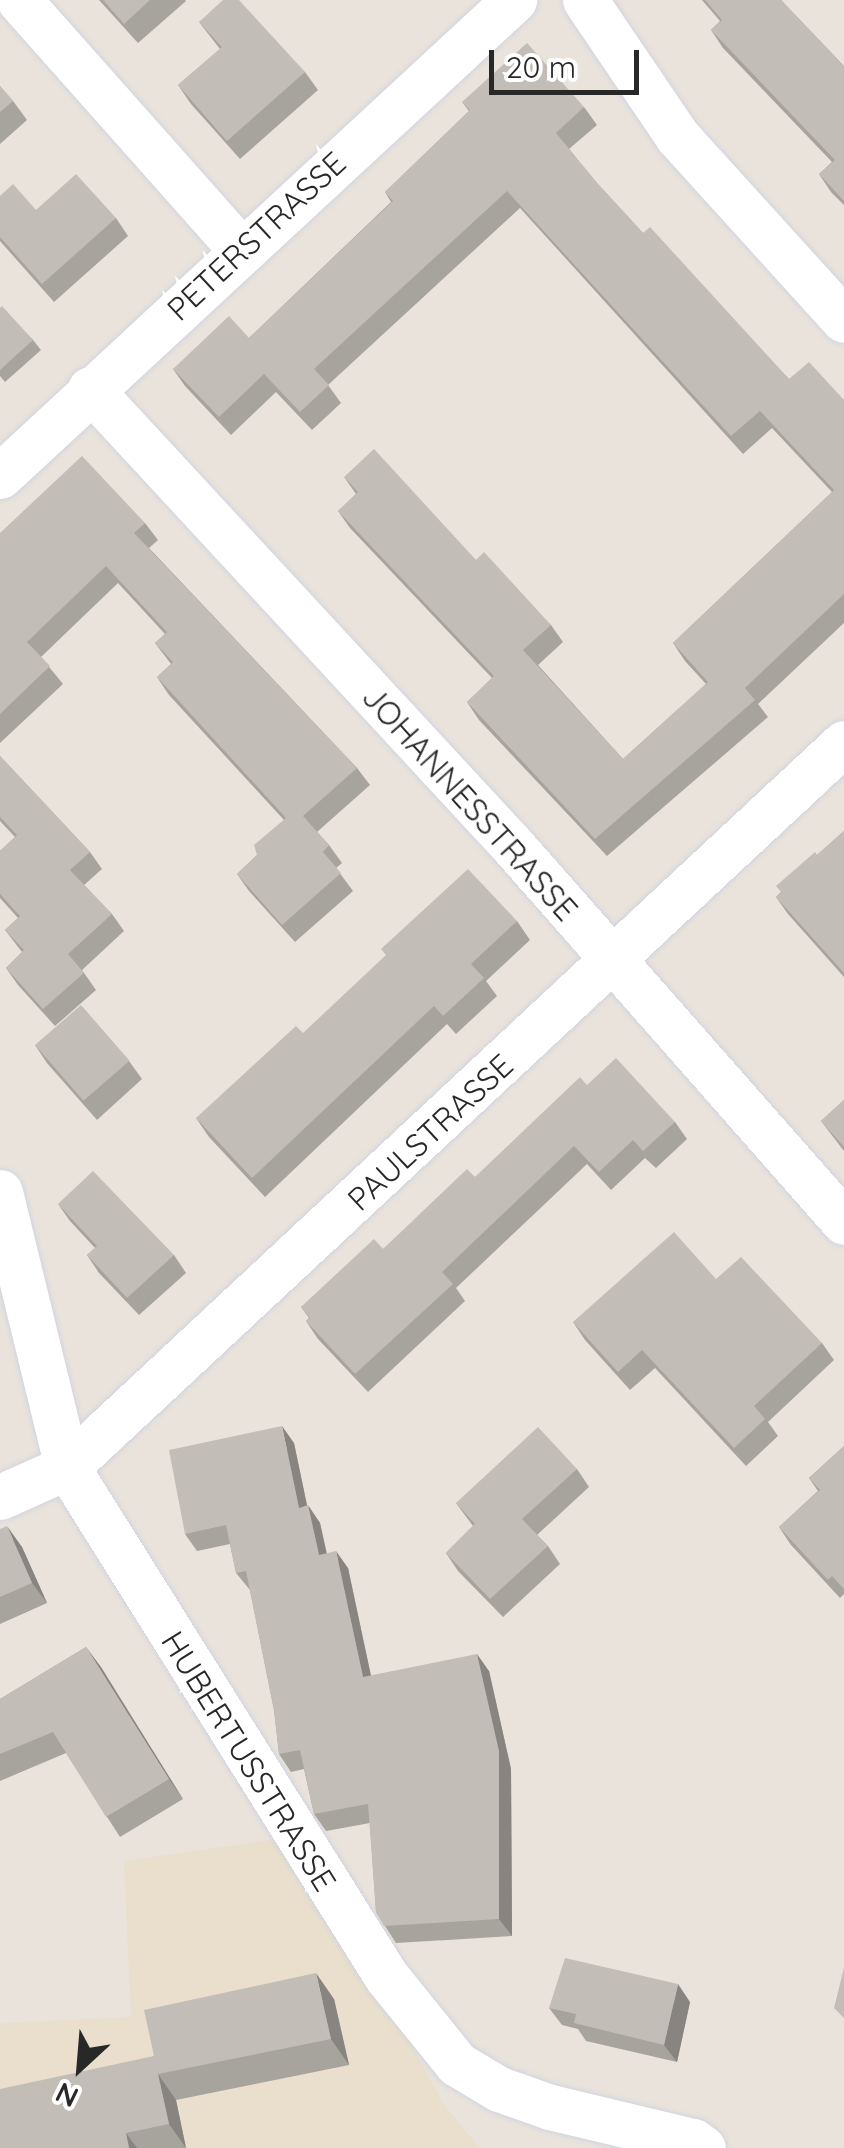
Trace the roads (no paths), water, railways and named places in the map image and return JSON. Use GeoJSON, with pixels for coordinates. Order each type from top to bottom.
{"type":"FeatureCollection","features":[{"type":"Feature","properties":{"kind":"street"},"geometry":{"type":"LineString","coordinates":[[19,0],[240,250]]}},
{"type":"Feature","properties":{"kind":"street","name":"PETERSTRASSE"},"geometry":{"type":"LineString","coordinates":[[0,476],[514,0]]}},
{"type":"Feature","properties":{"kind":"street"},"geometry":{"type":"LineString","coordinates":[[585,0],[677,136],[844,320]]}},
{"type":"Feature","properties":{"kind":"street","name":"JOHANNESSTRASSE"},"geometry":{"type":"LineString","coordinates":[[90,389],[512,845],[844,1222]]}},
{"type":"Feature","properties":{"kind":"street","name":"PAULSTRASSE"},"geometry":{"type":"LineString","coordinates":[[0,1497],[67,1468],[613,964],[844,743]]}},
{"type":"Feature","properties":{"kind":"street","name":"HUBERTUSSTRASSE"},"geometry":{"type":"LineString","coordinates":[[0,1192],[67,1468],[386,1976],[457,2064],[516,2095],[693,2141],[703,2148]]}}]}
